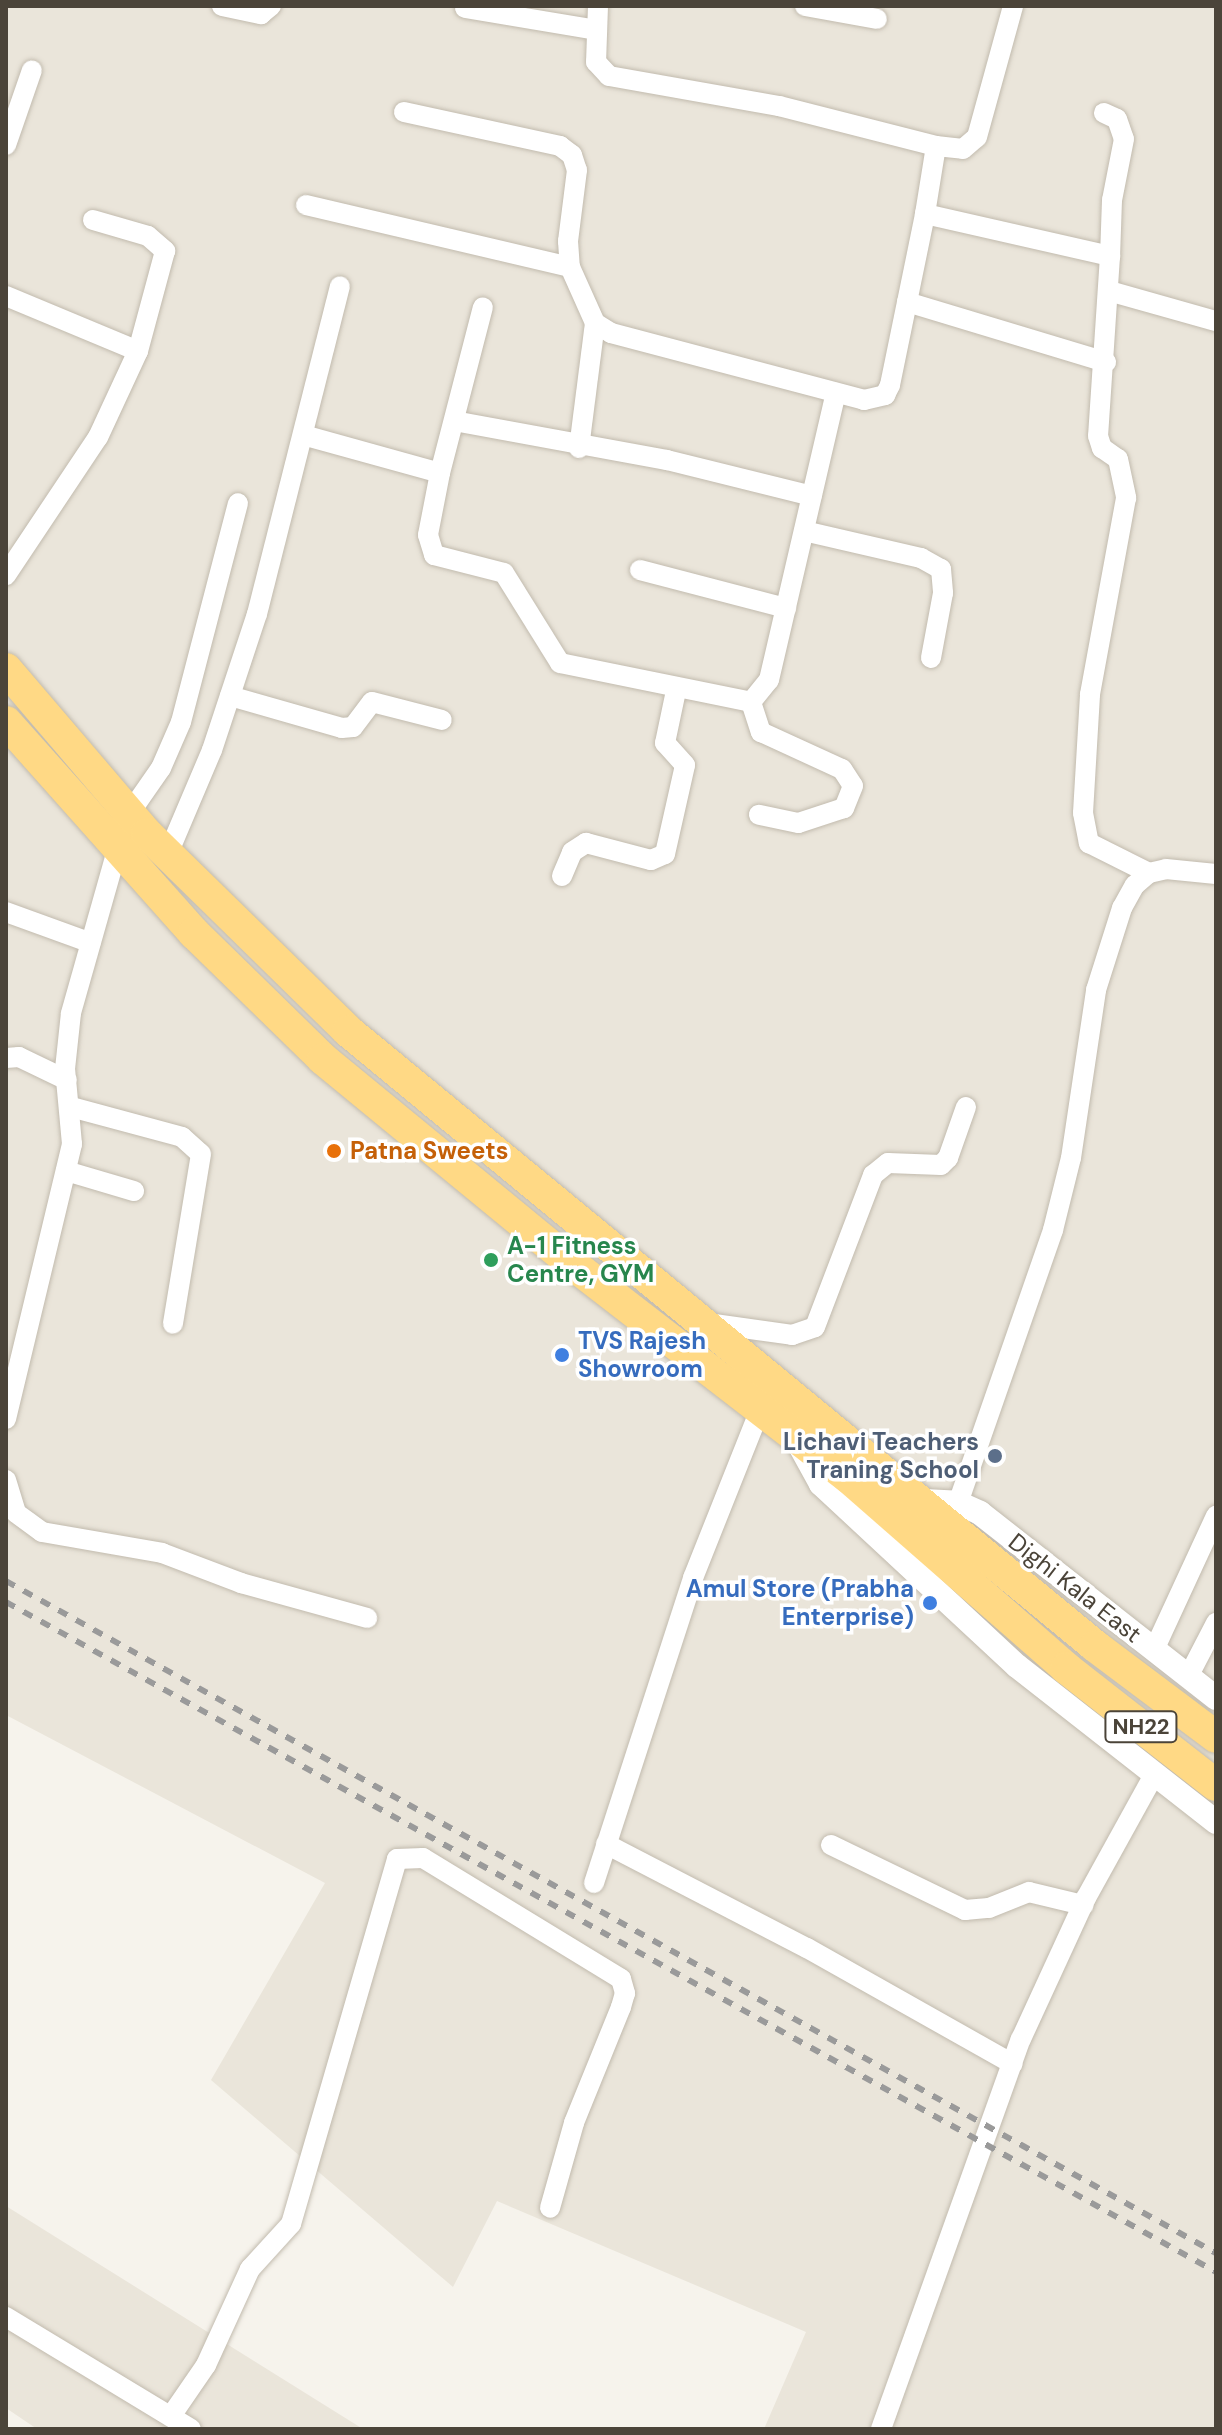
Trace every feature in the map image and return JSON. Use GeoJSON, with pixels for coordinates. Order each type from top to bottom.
{"type":"FeatureCollection","features":[{"type":"Feature","properties":{"kind":"highway","name":"NH22"},"geometry":{"type":"LineString","coordinates":[[6,669],[129,814],[234,925],[439,1111],[924,1501],[1095,1646],[1216,1737]]}},
{"type":"Feature","properties":{"kind":"highway","name":"NH22"},"geometry":{"type":"LineString","coordinates":[[6,722],[117,850],[323,1059],[898,1518],[1066,1668],[1216,1785]]}},
{"type":"Feature","properties":{"kind":"street"},"geometry":{"type":"LineString","coordinates":[[222,6],[261,14],[271,6]]}},
{"type":"Feature","properties":{"kind":"street"},"geometry":{"type":"LineString","coordinates":[[598,6],[596,62],[609,76],[779,106],[936,146],[963,149],[977,137],[1013,6]]}},
{"type":"Feature","properties":{"kind":"street"},"geometry":{"type":"LineString","coordinates":[[805,6],[834,8],[877,19]]}},
{"type":"Feature","properties":{"kind":"street"},"geometry":{"type":"LineString","coordinates":[[465,8],[596,30]]}},
{"type":"Feature","properties":{"kind":"street"},"geometry":{"type":"LineString","coordinates":[[6,145],[32,70]]}},
{"type":"Feature","properties":{"kind":"street"},"geometry":{"type":"LineString","coordinates":[[404,112],[560,146],[572,155],[577,170],[568,241],[570,267],[595,323],[579,448]]}},
{"type":"Feature","properties":{"kind":"street"},"geometry":{"type":"LineString","coordinates":[[1104,113],[1117,119],[1124,139],[1112,200],[1106,362],[1099,442],[1118,459],[1126,498],[1090,695],[1083,813],[1089,843],[1149,873]]}},
{"type":"Feature","properties":{"kind":"street"},"geometry":{"type":"LineString","coordinates":[[595,323],[651,345],[864,400],[885,395],[907,302],[936,146]]}},
{"type":"Feature","properties":{"kind":"street"},"geometry":{"type":"LineString","coordinates":[[306,205],[570,267]]}},
{"type":"Feature","properties":{"kind":"street"},"geometry":{"type":"LineString","coordinates":[[925,214],[1110,256]]}},
{"type":"Feature","properties":{"kind":"street"},"geometry":{"type":"LineString","coordinates":[[6,575],[98,437],[138,351],[165,251],[148,236],[93,220]]}},
{"type":"Feature","properties":{"kind":"street"},"geometry":{"type":"LineString","coordinates":[[167,856],[230,696],[303,435],[340,286]]}},
{"type":"Feature","properties":{"kind":"street"},"geometry":{"type":"LineString","coordinates":[[1109,291],[1216,321]]}},
{"type":"Feature","properties":{"kind":"street"},"geometry":{"type":"LineString","coordinates":[[6,296],[138,351]]}},
{"type":"Feature","properties":{"kind":"street"},"geometry":{"type":"LineString","coordinates":[[907,302],[1106,362]]}},
{"type":"Feature","properties":{"kind":"street"},"geometry":{"type":"LineString","coordinates":[[483,307],[440,473],[428,535],[434,555],[504,573],[560,663],[676,691],[751,702]]}},
{"type":"Feature","properties":{"kind":"street"},"geometry":{"type":"LineString","coordinates":[[751,702],[769,680],[836,393]]}},
{"type":"Feature","properties":{"kind":"street"},"geometry":{"type":"LineString","coordinates":[[454,421],[579,448],[667,460],[812,496]]}},
{"type":"Feature","properties":{"kind":"street"},"geometry":{"type":"LineString","coordinates":[[303,435],[440,473]]}},
{"type":"Feature","properties":{"kind":"street"},"geometry":{"type":"LineString","coordinates":[[129,814],[161,768],[181,722],[238,503]]}},
{"type":"Feature","properties":{"kind":"street"},"geometry":{"type":"LineString","coordinates":[[804,531],[921,558],[941,569],[943,593],[931,658]]}},
{"type":"Feature","properties":{"kind":"street"},"geometry":{"type":"LineString","coordinates":[[640,570],[786,608]]}},
{"type":"Feature","properties":{"kind":"street"},"geometry":{"type":"LineString","coordinates":[[562,876],[572,852],[586,843],[651,860],[665,854],[685,765],[665,743],[676,691]]}},
{"type":"Feature","properties":{"kind":"street"},"geometry":{"type":"LineString","coordinates":[[230,696],[342,728],[353,727],[372,702],[442,720]]}},
{"type":"Feature","properties":{"kind":"street"},"geometry":{"type":"LineString","coordinates":[[751,702],[761,732],[842,769],[853,786],[844,808],[798,823],[759,815]]}},
{"type":"Feature","properties":{"kind":"street"},"geometry":{"type":"LineString","coordinates":[[6,1419],[72,1144],[67,1037],[117,850]]}},
{"type":"Feature","properties":{"kind":"street"},"geometry":{"type":"LineString","coordinates":[[958,1503],[1053,1230],[1106,956],[1122,908],[1135,885],[1149,873],[1166,869],[1216,874]]}},
{"type":"Feature","properties":{"kind":"street"},"geometry":{"type":"LineString","coordinates":[[6,912],[91,943]]}},
{"type":"Feature","properties":{"kind":"street"},"geometry":{"type":"LineString","coordinates":[[6,1058],[19,1057],[67,1080]]}},
{"type":"Feature","properties":{"kind":"street"},"geometry":{"type":"LineString","coordinates":[[71,1107],[182,1137],[201,1154],[173,1324]]}},
{"type":"Feature","properties":{"kind":"street"},"geometry":{"type":"LineString","coordinates":[[703,1322],[792,1335],[815,1327],[873,1175],[888,1163],[941,1165],[948,1158],[966,1107]]}},
{"type":"Feature","properties":{"kind":"street"},"geometry":{"type":"LineString","coordinates":[[66,1171],[134,1191]]}},
{"type":"Feature","properties":{"kind":"street"},"geometry":{"type":"LineString","coordinates":[[594,1883],[693,1578],[760,1410]]}},
{"type":"Feature","properties":{"kind":"street"},"geometry":{"type":"LineString","coordinates":[[796,1438],[821,1484],[1017,1666],[1216,1822]]}},
{"type":"Feature","properties":{"kind":"street"},"geometry":{"type":"LineString","coordinates":[[6,1480],[16,1513],[42,1532],[162,1553],[241,1583],[367,1618]]}},
{"type":"Feature","properties":{"kind":"street","name":"Dighi Kala East"},"geometry":{"type":"LineString","coordinates":[[924,1501],[958,1503],[980,1513],[1216,1698]]}},
{"type":"Feature","properties":{"kind":"street"},"geometry":{"type":"LineString","coordinates":[[1154,1650],[1216,1516]]}},
{"type":"Feature","properties":{"kind":"street"},"geometry":{"type":"LineString","coordinates":[[1188,1677],[1216,1623]]}},
{"type":"Feature","properties":{"kind":"street"},"geometry":{"type":"LineString","coordinates":[[881,2429],[1013,2064],[1083,1905],[1154,1775]]}},
{"type":"Feature","properties":{"kind":"street"},"geometry":{"type":"LineString","coordinates":[[606,1844],[807,1948],[1013,2064]]}},
{"type":"Feature","properties":{"kind":"street"},"geometry":{"type":"LineString","coordinates":[[831,1845],[965,1910],[989,1908],[1029,1892],[1083,1905]]}},
{"type":"Feature","properties":{"kind":"street"},"geometry":{"type":"LineString","coordinates":[[171,2416],[206,2365],[250,2269],[291,2224],[397,1859],[408,1855],[423,1858],[621,1979],[625,1993],[621,2007],[574,2123],[550,2208]]}},
{"type":"Feature","properties":{"kind":"street"},"geometry":{"type":"LineString","coordinates":[[6,2317],[191,2429]]}},
{"type":"Feature","properties":{"kind":"shaded area"},"geometry":{"type":"Polygon","coordinates":[[[6,6],[1216,6],[1216,2429],[764,2429],[806,2332],[497,2201],[453,2287],[211,2080],[325,1883],[6,1715],[6,6]]]}},
{"type":"Feature","properties":{"kind":"shaded area"},"geometry":{"type":"Polygon","coordinates":[[[6,2206],[363,2429],[37,2429],[6,2408],[6,2206]]]}},
{"type":"Feature","properties":{"kind":"railway"},"geometry":{"type":"LineString","coordinates":[[6,1581],[1216,2253]]}},
{"type":"Feature","properties":{"kind":"railway"},"geometry":{"type":"LineString","coordinates":[[6,1602],[1216,2272]]}},
{"type":"Feature","properties":{"kind":"place","name":"Patna Sweets"},"geometry":{"type":"Point","coordinates":[334,1151]}},
{"type":"Feature","properties":{"kind":"place","name":"A-1 Fitness Centre, GYM"},"geometry":{"type":"Point","coordinates":[491,1260]}},
{"type":"Feature","properties":{"kind":"place","name":"TVS Rajesh Showroom"},"geometry":{"type":"Point","coordinates":[562,1355]}},
{"type":"Feature","properties":{"kind":"place","name":"Lichavi Teachers Traning School"},"geometry":{"type":"Point","coordinates":[995,1456]}},
{"type":"Feature","properties":{"kind":"place","name":"Amul Store (Prabha Enterprise)"},"geometry":{"type":"Point","coordinates":[930,1603]}}]}
